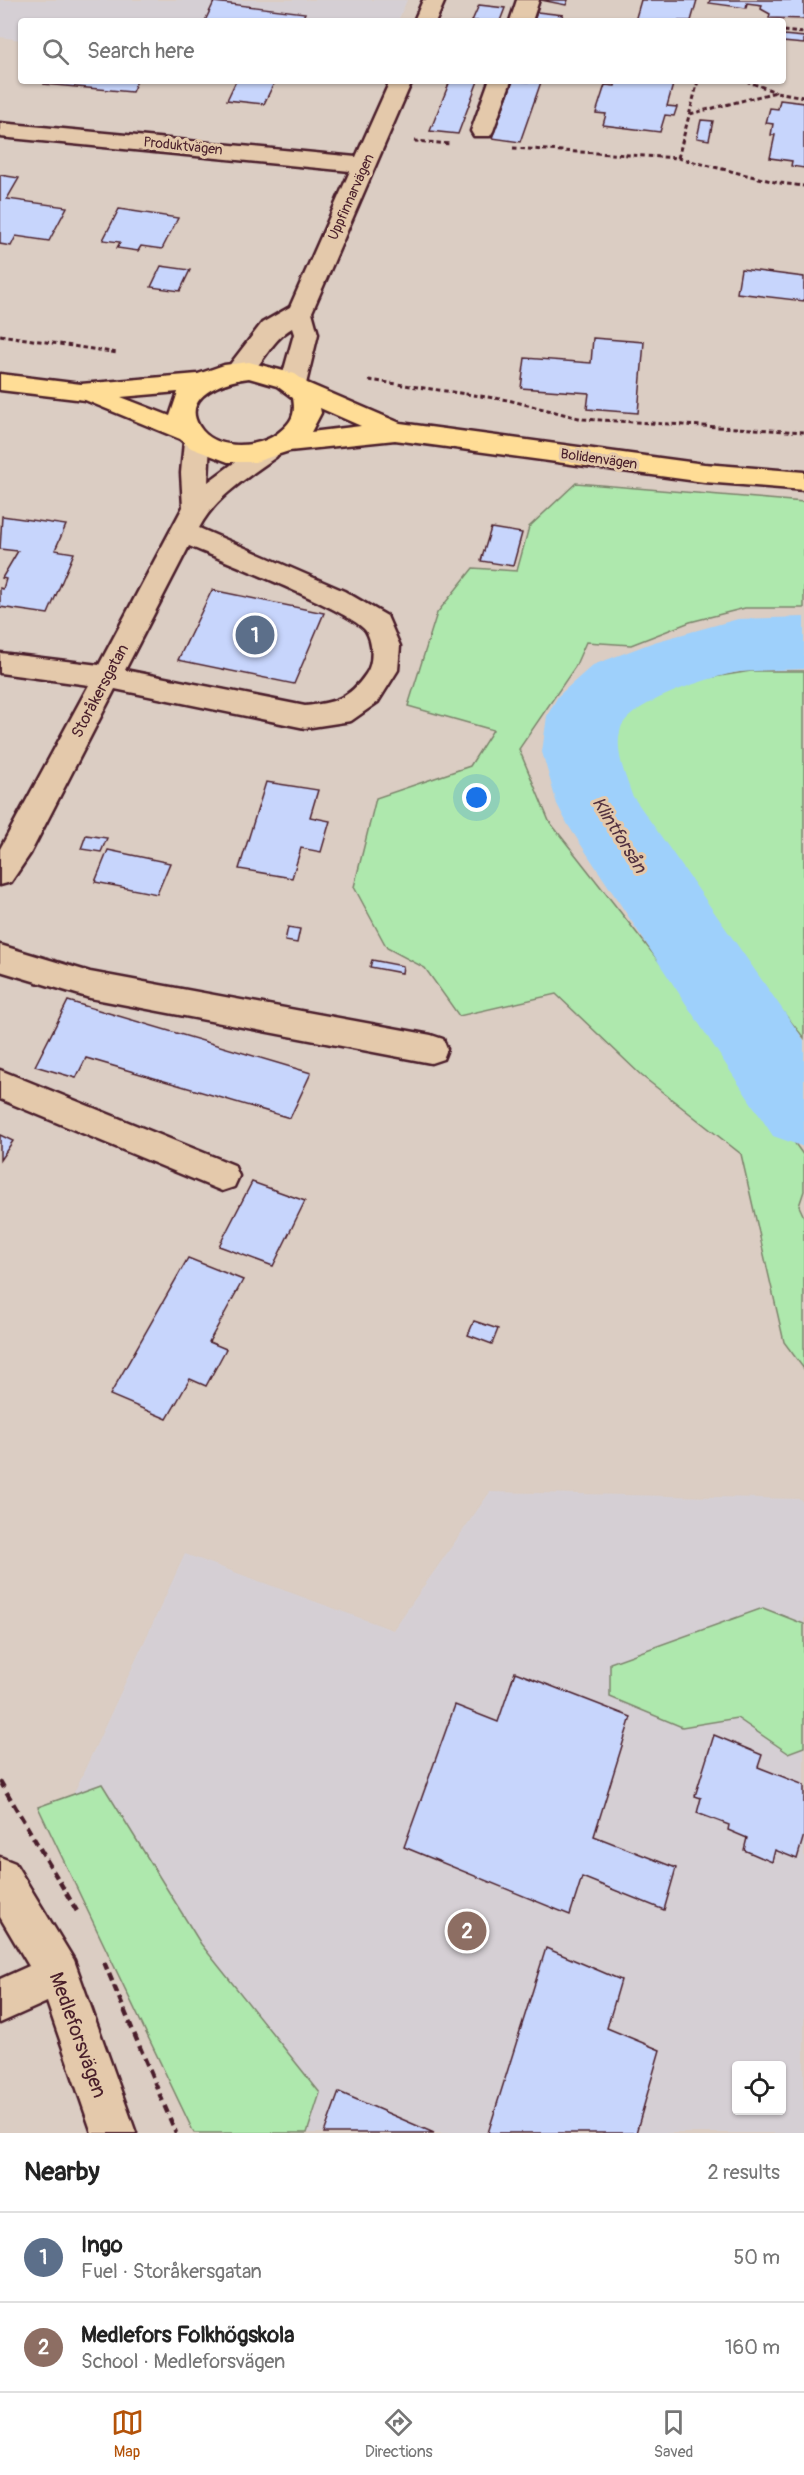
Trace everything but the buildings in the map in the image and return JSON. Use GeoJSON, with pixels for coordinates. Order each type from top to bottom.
{"type":"FeatureCollection","features":[{"type":"Feature","properties":{"kind":"main road","name":"Bolidenvägen"},"geometry":{"type":"LineString","coordinates":[[81,392],[204,382],[238,371],[269,372],[395,431]]}},
{"type":"Feature","properties":{"kind":"main road","name":"Bolidenvägen"},"geometry":{"type":"LineString","coordinates":[[0,382],[81,392],[147,414],[223,452],[245,454],[277,447],[395,431],[704,473],[804,481]]}},
{"type":"Feature","properties":{"kind":"main road","name":"Bolidenvägen"},"geometry":{"type":"LineString","coordinates":[[193,436],[183,424],[181,411],[185,399],[204,382]]}},
{"type":"Feature","properties":{"kind":"main road"},"geometry":{"type":"LineString","coordinates":[[277,447],[301,431],[308,418],[308,403],[297,387]]}},
{"type":"Feature","properties":{"kind":"street"},"geometry":{"type":"LineString","coordinates":[[426,18],[434,0]]}},
{"type":"Feature","properties":{"kind":"street"},"geometry":{"type":"LineString","coordinates":[[522,18],[528,0]]}},
{"type":"Feature","properties":{"kind":"street","name":"Uppfinnarvägen"},"geometry":{"type":"LineString","coordinates":[[300,312],[399,84]]}},
{"type":"Feature","properties":{"kind":"street"},"geometry":{"type":"LineString","coordinates":[[482,131],[499,84]]}},
{"type":"Feature","properties":{"kind":"street","name":"Produktvägen"},"geometry":{"type":"LineString","coordinates":[[0,130],[365,165]]}},
{"type":"Feature","properties":{"kind":"street"},"geometry":{"type":"LineString","coordinates":[[238,371],[271,329],[300,312],[306,334],[300,355],[297,387]]}},
{"type":"Feature","properties":{"kind":"street"},"geometry":{"type":"LineString","coordinates":[[193,436],[196,507]]}},
{"type":"Feature","properties":{"kind":"street","name":"Storåkersgatan"},"geometry":{"type":"LineString","coordinates":[[0,873],[19,846],[196,507],[231,476],[277,447]]}},
{"type":"Feature","properties":{"kind":"street"},"geometry":{"type":"LineString","coordinates":[[0,663],[107,677],[305,717],[341,713],[369,694],[384,670],[386,646],[377,623],[334,598],[183,532]]}},
{"type":"Feature","properties":{"kind":"street"},"geometry":{"type":"LineString","coordinates":[[0,958],[90,985],[431,1049]]}},
{"type":"Feature","properties":{"kind":"street"},"geometry":{"type":"LineString","coordinates":[[0,1084],[222,1176]]}},
{"type":"Feature","properties":{"kind":"street","name":"Medleforsvägen"},"geometry":{"type":"LineString","coordinates":[[0,1878],[59,1975],[114,2133]]}},
{"type":"Feature","properties":{"kind":"street"},"geometry":{"type":"LineString","coordinates":[[0,2001],[59,1975]]}},
{"type":"Feature","properties":{"kind":"path"},"geometry":{"type":"LineString","coordinates":[[786,31],[804,33]]}},
{"type":"Feature","properties":{"kind":"path"},"geometry":{"type":"LineString","coordinates":[[678,158],[697,84]]}},
{"type":"Feature","properties":{"kind":"path"},"geometry":{"type":"LineString","coordinates":[[754,84],[776,92],[804,97]]}},
{"type":"Feature","properties":{"kind":"path"},"geometry":{"type":"LineString","coordinates":[[690,114],[776,92]]}},
{"type":"Feature","properties":{"kind":"path"},"geometry":{"type":"LineString","coordinates":[[377,138],[460,144]]}},
{"type":"Feature","properties":{"kind":"path"},"geometry":{"type":"LineString","coordinates":[[507,148],[678,158],[779,183],[804,186]]}},
{"type":"Feature","properties":{"kind":"path"},"geometry":{"type":"LineString","coordinates":[[0,335],[129,355]]}},
{"type":"Feature","properties":{"kind":"path"},"geometry":{"type":"LineString","coordinates":[[300,355],[324,359],[361,379],[508,400],[583,419],[804,432]]}},
{"type":"Feature","properties":{"kind":"shaded area"},"geometry":{"type":"Polygon","coordinates":[[[0,0],[407,0],[399,18],[18,18],[18,40],[0,37],[0,0]]]}},
{"type":"Feature","properties":{"kind":"shaded area"},"geometry":{"type":"Polygon","coordinates":[[[490,1492],[800,1499],[804,1504],[804,2133],[215,2133],[72,1797],[185,1554],[393,1630],[490,1492]]]}},
{"type":"Feature","properties":{"kind":"green space"},"geometry":{"type":"Polygon","coordinates":[[[576,483],[804,502],[804,608],[745,608],[690,622],[631,645],[586,642],[575,667],[519,749],[549,821],[723,1043],[804,1156],[804,1191],[799,1206],[804,1217],[804,1369],[784,1342],[741,1154],[642,1076],[556,994],[459,1016],[425,968],[387,948],[354,887],[376,798],[470,766],[493,730],[408,706],[437,613],[473,568],[517,571],[529,527],[576,483]]]}},
{"type":"Feature","properties":{"kind":"green space"},"geometry":{"type":"Polygon","coordinates":[[[751,671],[804,671],[804,1038],[761,985],[607,770],[610,715],[664,685],[751,671]]]}},
{"type":"Feature","properties":{"kind":"green space"},"geometry":{"type":"Polygon","coordinates":[[[763,1608],[804,1624],[804,1747],[788,1753],[737,1718],[682,1727],[610,1697],[610,1663],[763,1608]]]}},
{"type":"Feature","properties":{"kind":"green space"},"geometry":{"type":"Polygon","coordinates":[[[102,1784],[201,1944],[320,2093],[307,2133],[194,2133],[38,1807],[102,1784]]]}},
{"type":"Feature","properties":{"kind":"waterway","name":"Klintforsån"},"geometry":{"type":"LineString","coordinates":[[804,643],[738,646],[680,661],[619,684],[585,716],[580,752],[596,804],[804,1110]]}},
{"type":"Feature","properties":{"kind":"place","name":"Ingo"},"geometry":{"type":"Point","coordinates":[255,635]}},
{"type":"Feature","properties":{"kind":"place","name":"Medlefors Folkhögskola"},"geometry":{"type":"Point","coordinates":[467,1931]}}]}
